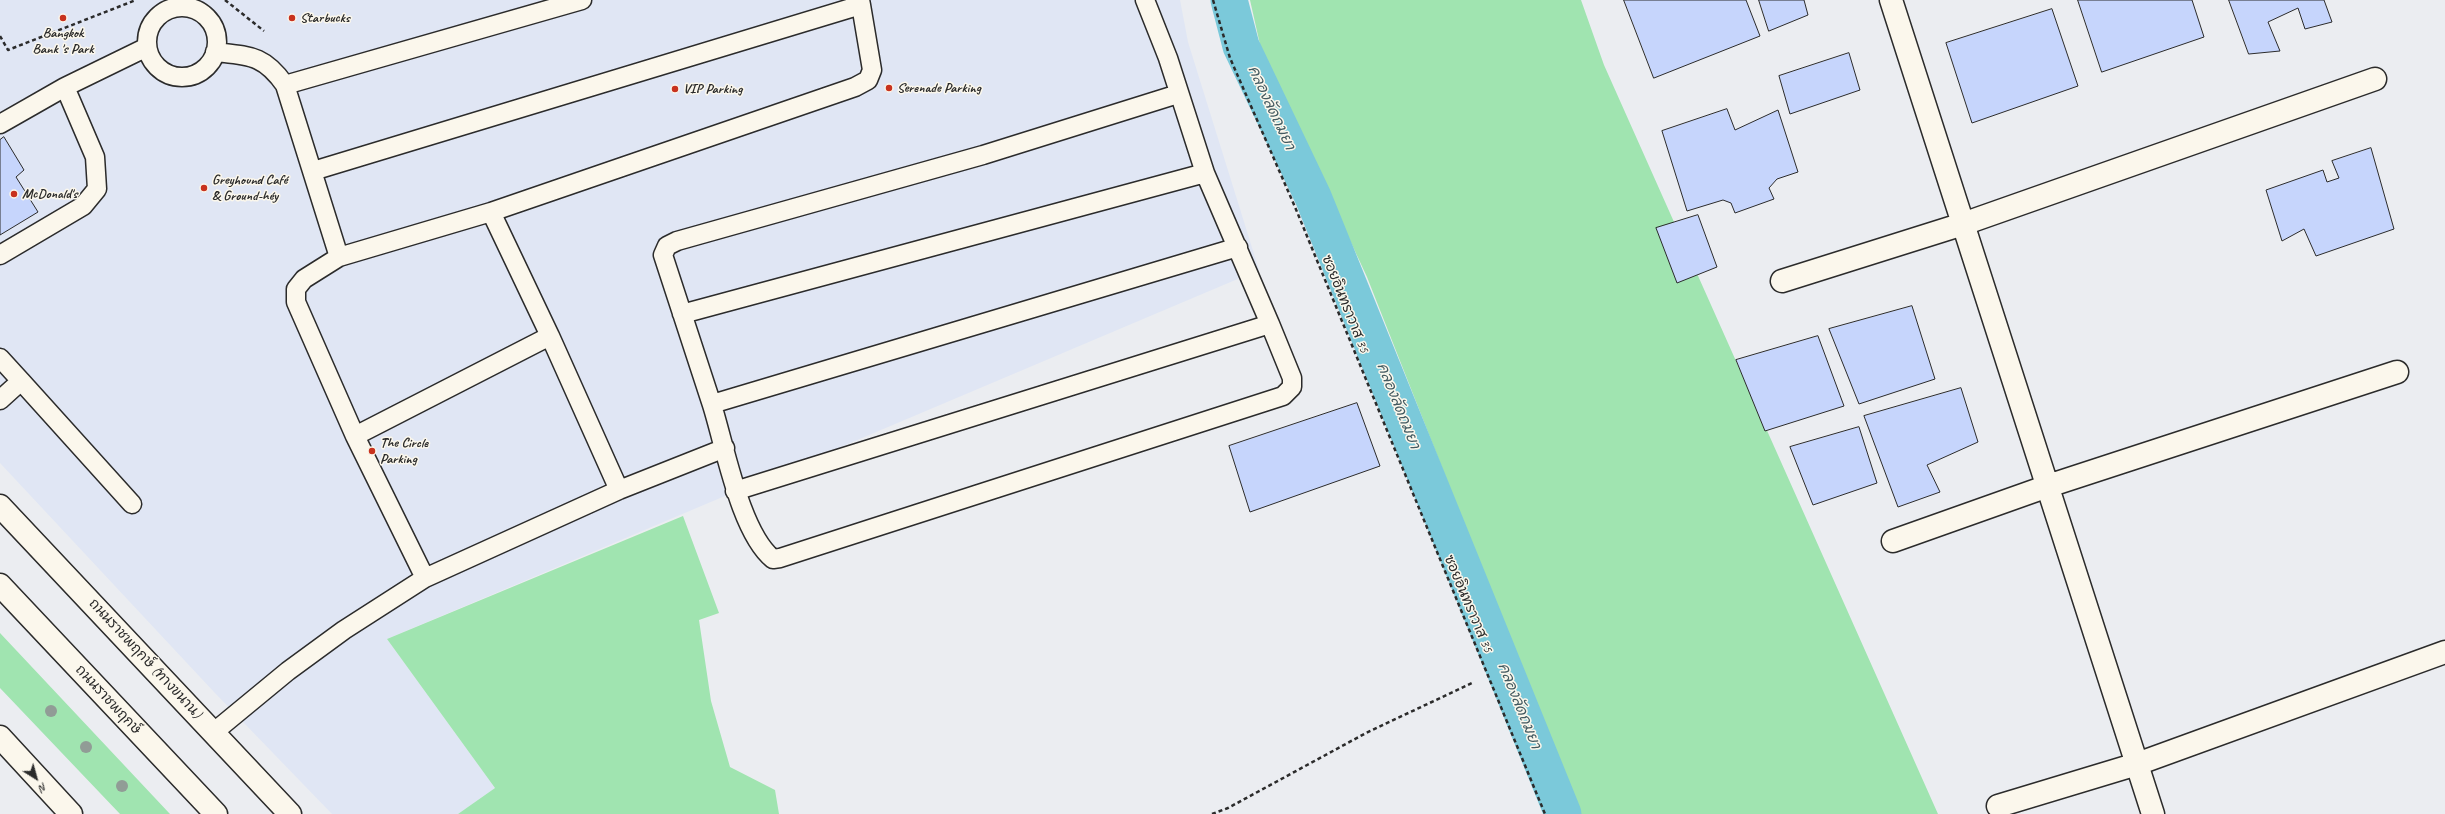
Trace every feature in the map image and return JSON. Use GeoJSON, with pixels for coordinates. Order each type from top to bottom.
{"type":"FeatureCollection","features":[{"type":"Feature","properties":{"kind":"street"},"geometry":{"type":"LineString","coordinates":[[1891,0],[2153,814]]}},
{"type":"Feature","properties":{"kind":"street"},"geometry":{"type":"LineString","coordinates":[[1782,280],[1963,224],[2375,79]]}},
{"type":"Feature","properties":{"kind":"street"},"geometry":{"type":"LineString","coordinates":[[1893,541],[2048,486],[2397,372]]}},
{"type":"Feature","properties":{"kind":"street","name":"ถนนราชพฤกษ์ (ทางขนาน)"},"geometry":{"type":"LineString","coordinates":[[0,506],[290,814]]}},
{"type":"Feature","properties":{"kind":"street","name":"ถนนราชพฤกษ์"},"geometry":{"type":"LineString","coordinates":[[0,585],[216,814]]}},
{"type":"Feature","properties":{"kind":"street"},"geometry":{"type":"LineString","coordinates":[[1998,806],[2137,764],[2445,652]]}},
{"type":"Feature","properties":{"kind":"street"},"geometry":{"type":"LineString","coordinates":[[0,737],[71,814]]}},
{"type":"Feature","properties":{"kind":"lane"},"geometry":{"type":"LineString","coordinates":[[285,85],[582,0]]}},
{"type":"Feature","properties":{"kind":"lane"},"geometry":{"type":"LineString","coordinates":[[1145,0],[1168,58],[1178,94],[1205,173],[1238,247],[1292,378],[1292,387],[1283,396],[773,559],[761,546],[735,491],[725,448],[712,404],[663,255],[667,246],[676,241],[982,155],[1178,94]]}},
{"type":"Feature","properties":{"kind":"lane"},"geometry":{"type":"LineString","coordinates":[[313,171],[861,3],[872,70],[868,80],[856,87],[491,212],[339,258],[304,279],[296,289],[296,302],[355,436],[425,578]]}},
{"type":"Feature","properties":{"kind":"lane"},"geometry":{"type":"LineString","coordinates":[[187,7],[199,10],[211,23],[217,41],[210,54],[204,69],[194,75],[181,77],[164,73],[155,64],[147,47],[149,30],[160,15],[171,9],[187,7]]}},
{"type":"Feature","properties":{"kind":"lane"},"geometry":{"type":"LineString","coordinates":[[0,124],[65,87],[147,47]]}},
{"type":"Feature","properties":{"kind":"lane"},"geometry":{"type":"LineString","coordinates":[[210,54],[244,55],[261,61],[274,69],[285,85],[339,258]]}},
{"type":"Feature","properties":{"kind":"lane"},"geometry":{"type":"LineString","coordinates":[[0,255],[83,206],[97,189],[95,158],[65,87]]}},
{"type":"Feature","properties":{"kind":"lane"},"geometry":{"type":"LineString","coordinates":[[682,314],[1205,173]]}},
{"type":"Feature","properties":{"kind":"lane"},"geometry":{"type":"LineString","coordinates":[[491,212],[550,336],[619,490]]}},
{"type":"Feature","properties":{"kind":"lane"},"geometry":{"type":"LineString","coordinates":[[712,404],[1238,247]]}},
{"type":"Feature","properties":{"kind":"lane"},"geometry":{"type":"LineString","coordinates":[[735,491],[1270,324]]}},
{"type":"Feature","properties":{"kind":"lane"},"geometry":{"type":"LineString","coordinates":[[355,436],[550,336]]}},
{"type":"Feature","properties":{"kind":"lane"},"geometry":{"type":"LineString","coordinates":[[0,358],[132,504]]}},
{"type":"Feature","properties":{"kind":"lane"},"geometry":{"type":"LineString","coordinates":[[0,400],[21,381]]}},
{"type":"Feature","properties":{"kind":"lane"},"geometry":{"type":"LineString","coordinates":[[214,732],[294,666],[344,630],[425,578],[619,490],[725,448]]}},
{"type":"Feature","properties":{"kind":"path"},"geometry":{"type":"LineString","coordinates":[[0,36],[8,50],[136,0]]}},
{"type":"Feature","properties":{"kind":"path"},"geometry":{"type":"LineString","coordinates":[[225,0],[268,33]]}},
{"type":"Feature","properties":{"kind":"path","name":"ซอยอินทราวาส 35"},"geometry":{"type":"LineString","coordinates":[[1213,0],[1230,58],[1295,207],[1545,814]]}},
{"type":"Feature","properties":{"kind":"path"},"geometry":{"type":"LineString","coordinates":[[186,15],[195,18],[202,24],[208,36],[210,54],[191,67],[182,69],[168,65],[157,51],[155,42],[159,28],[173,16],[186,15]]}},
{"type":"Feature","properties":{"kind":"path"},"geometry":{"type":"LineString","coordinates":[[1212,814],[1228,808],[1366,733],[1474,682]]}},
{"type":"Feature","properties":{"kind":"shaded area"},"geometry":{"type":"Polygon","coordinates":[[[0,0],[1180,0],[1188,42],[1259,270],[387,639],[495,788],[458,814],[332,814],[214,692],[0,463],[0,0]]]}},
{"type":"Feature","properties":{"kind":"green space"},"geometry":{"type":"Polygon","coordinates":[[[1250,0],[1581,0],[1604,65],[1938,814],[1575,814],[1509,638],[1367,277],[1261,49],[1250,0]]]}},
{"type":"Feature","properties":{"kind":"green space"},"geometry":{"type":"Polygon","coordinates":[[[683,516],[719,613],[699,620],[711,701],[730,767],[775,790],[779,814],[458,814],[495,788],[387,639],[683,516]]]}},
{"type":"Feature","properties":{"kind":"green space"},"geometry":{"type":"Polygon","coordinates":[[[0,633],[170,814],[120,814],[0,688],[0,633]]]}},
{"type":"Feature","properties":{"kind":"building"},"geometry":{"type":"Polygon","coordinates":[[[1624,0],[1746,0],[1760,36],[1654,78],[1624,0]]]}},
{"type":"Feature","properties":{"kind":"building"},"geometry":{"type":"Polygon","coordinates":[[[1759,0],[1804,0],[1808,15],[1769,31],[1759,0]]]}},
{"type":"Feature","properties":{"kind":"building"},"geometry":{"type":"Polygon","coordinates":[[[2078,0],[2192,0],[2204,37],[2102,72],[2078,0]]]}},
{"type":"Feature","properties":{"kind":"building"},"geometry":{"type":"Polygon","coordinates":[[[2229,0],[2324,0],[2332,22],[2305,29],[2298,8],[2268,22],[2280,51],[2249,54],[2229,0]]]}},
{"type":"Feature","properties":{"kind":"building"},"geometry":{"type":"Polygon","coordinates":[[[2052,9],[2078,86],[1972,123],[1946,43],[2052,9]]]}},
{"type":"Feature","properties":{"kind":"building"},"geometry":{"type":"Polygon","coordinates":[[[1849,53],[1860,90],[1790,114],[1779,76],[1849,53]]]}},
{"type":"Feature","properties":{"kind":"building"},"geometry":{"type":"Polygon","coordinates":[[[1727,109],[1735,130],[1778,110],[1798,172],[1777,179],[1769,188],[1774,199],[1735,213],[1731,203],[1723,200],[1687,211],[1662,131],[1727,109]]]}},
{"type":"Feature","properties":{"kind":"building","name":"McDonald's"},"geometry":{"type":"Polygon","coordinates":[[[4,137],[24,170],[16,177],[38,212],[0,235],[0,140],[4,137]]]}},
{"type":"Feature","properties":{"kind":"building"},"geometry":{"type":"Polygon","coordinates":[[[2371,148],[2394,229],[2316,256],[2304,229],[2282,241],[2266,190],[2323,170],[2327,182],[2339,178],[2332,161],[2371,148]]]}},
{"type":"Feature","properties":{"kind":"building"},"geometry":{"type":"Polygon","coordinates":[[[1698,215],[1717,267],[1677,283],[1656,228],[1698,215]]]}},
{"type":"Feature","properties":{"kind":"building"},"geometry":{"type":"Polygon","coordinates":[[[1912,306],[1935,379],[1859,404],[1829,329],[1912,306]]]}},
{"type":"Feature","properties":{"kind":"building"},"geometry":{"type":"Polygon","coordinates":[[[1818,336],[1844,406],[1765,431],[1736,360],[1818,336]]]}},
{"type":"Feature","properties":{"kind":"building"},"geometry":{"type":"Polygon","coordinates":[[[1961,388],[1978,442],[1927,465],[1940,492],[1898,507],[1864,416],[1961,388]]]}},
{"type":"Feature","properties":{"kind":"building"},"geometry":{"type":"Polygon","coordinates":[[[1357,403],[1380,466],[1250,512],[1229,446],[1357,403]]]}},
{"type":"Feature","properties":{"kind":"building"},"geometry":{"type":"Polygon","coordinates":[[[1859,427],[1877,483],[1813,505],[1790,447],[1859,427]]]}},
{"type":"Feature","properties":{"kind":"waterway","name":"คลองลัดถมยา"},"geometry":{"type":"LineString","coordinates":[[1229,0],[1241,46],[1313,197],[1563,814]]}},
{"type":"Feature","properties":{"kind":"place","name":"Bangkok Bank 's Park"},"geometry":{"type":"Point","coordinates":[63,18]}},
{"type":"Feature","properties":{"kind":"place","name":"Starbucks"},"geometry":{"type":"Point","coordinates":[292,18]}},
{"type":"Feature","properties":{"kind":"place","name":"Serenade Parking"},"geometry":{"type":"Point","coordinates":[889,88]}},
{"type":"Feature","properties":{"kind":"place","name":"VIP Parking"},"geometry":{"type":"Point","coordinates":[675,89]}},
{"type":"Feature","properties":{"kind":"place","name":"Greyhound Café & Ground-héy"},"geometry":{"type":"Point","coordinates":[204,188]}},
{"type":"Feature","properties":{"kind":"place","name":"McDonald's"},"geometry":{"type":"Point","coordinates":[14,194]}},
{"type":"Feature","properties":{"kind":"place","name":"The Circle Parking"},"geometry":{"type":"Point","coordinates":[372,451]}}]}
